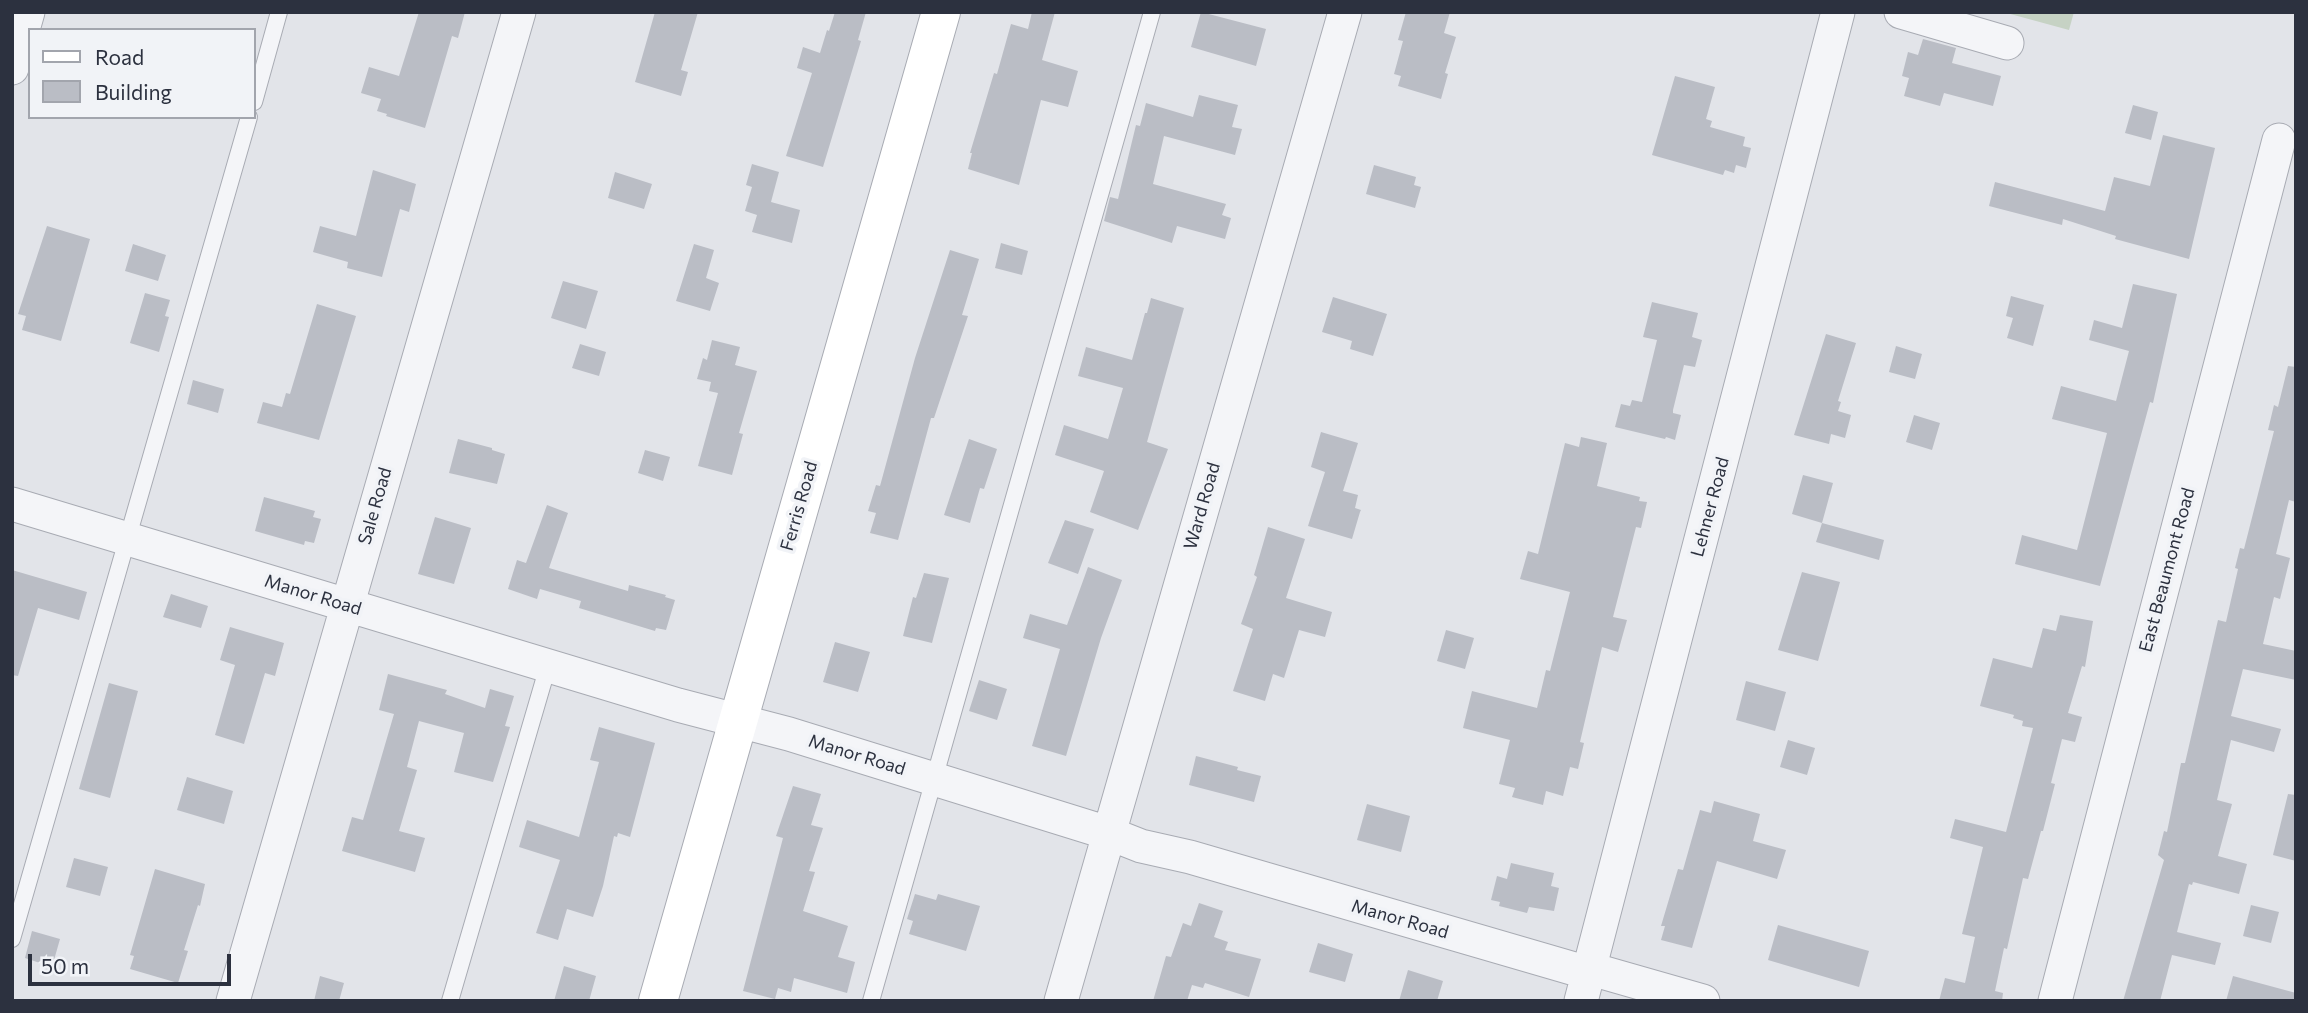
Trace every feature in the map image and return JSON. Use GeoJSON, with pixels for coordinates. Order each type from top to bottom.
{"type":"FeatureCollection","features":[{"type":"Feature","properties":{"kind":"main road","name":"Ferris Road"},"geometry":{"type":"LineString","coordinates":[[658,1001],[941,12]]}},
{"type":"Feature","properties":{"kind":"street"},"geometry":{"type":"LineString","coordinates":[[12,68],[28,12]]}},
{"type":"Feature","properties":{"kind":"street","name":"Sale Road"},"geometry":{"type":"LineString","coordinates":[[233,1001],[519,12]]}},
{"type":"Feature","properties":{"kind":"street","name":"Ward Road"},"geometry":{"type":"LineString","coordinates":[[1061,1001],[1345,12]]}},
{"type":"Feature","properties":{"kind":"street","name":"Lehner Road"},"geometry":{"type":"LineString","coordinates":[[1585,986],[1838,12]]}},
{"type":"Feature","properties":{"kind":"street"},"geometry":{"type":"LineString","coordinates":[[1901,12],[2007,43]]}},
{"type":"Feature","properties":{"kind":"street","name":"East Beaumont Road"},"geometry":{"type":"LineString","coordinates":[[2055,1001],[2280,140]]}},
{"type":"Feature","properties":{"kind":"street","name":"Manor Road"},"geometry":{"type":"LineString","coordinates":[[12,504],[933,779],[1142,846],[1190,857],[1565,966],[1585,986],[1598,971],[1703,1001]]}},
{"type":"Feature","properties":{"kind":"lane"},"geometry":{"type":"LineString","coordinates":[[256,95],[279,12]]}},
{"type":"Feature","properties":{"kind":"lane"},"geometry":{"type":"LineString","coordinates":[[871,1001],[1152,12]]}},
{"type":"Feature","properties":{"kind":"lane"},"geometry":{"type":"LineString","coordinates":[[12,939],[248,119]]}},
{"type":"Feature","properties":{"kind":"lane"},"geometry":{"type":"LineString","coordinates":[[450,1001],[548,666]]}},
{"type":"Feature","properties":{"kind":"green space"},"geometry":{"type":"Polygon","coordinates":[[[2003,12],[2074,12],[2069,30],[2003,12]]]}},
{"type":"Feature","properties":{"kind":"building"},"geometry":{"type":"Polygon","coordinates":[[[419,12],[465,12],[458,38],[452,36],[425,128],[386,116],[387,114],[377,111],[381,99],[361,93],[369,67],[399,76],[419,12]]]}},
{"type":"Feature","properties":{"kind":"building"},"geometry":{"type":"Polygon","coordinates":[[[655,12],[698,12],[681,70],[688,72],[681,96],[635,82],[655,12]]]}},
{"type":"Feature","properties":{"kind":"building"},"geometry":{"type":"Polygon","coordinates":[[[835,12],[866,12],[858,40],[861,41],[823,167],[786,156],[812,73],[797,68],[803,47],[820,53],[835,12]]]}},
{"type":"Feature","properties":{"kind":"building"},"geometry":{"type":"Polygon","coordinates":[[[1032,12],[1055,12],[1042,60],[1078,71],[1068,107],[1041,100],[1019,185],[968,169],[970,153],[1011,24],[1028,29],[1032,12]]]}},
{"type":"Feature","properties":{"kind":"building"},"geometry":{"type":"Polygon","coordinates":[[[1201,12],[1266,29],[1256,66],[1191,47],[1201,12]]]}},
{"type":"Feature","properties":{"kind":"building"},"geometry":{"type":"Polygon","coordinates":[[[1406,12],[1450,12],[1444,33],[1456,37],[1445,73],[1448,74],[1441,99],[1398,86],[1401,76],[1394,74],[1403,41],[1398,40],[1406,12]]]}},
{"type":"Feature","properties":{"kind":"building"},"geometry":{"type":"Polygon","coordinates":[[[1923,39],[1956,48],[1952,63],[2001,76],[1993,106],[1944,93],[1940,106],[1904,96],[1909,78],[1902,76],[1908,52],[1918,55],[1923,39]]]}},
{"type":"Feature","properties":{"kind":"building"},"geometry":{"type":"Polygon","coordinates":[[[1675,76],[1715,87],[1706,119],[1712,121],[1710,127],[1745,137],[1743,146],[1751,148],[1746,168],[1736,165],[1734,173],[1725,170],[1723,175],[1652,155],[1675,76]]]}},
{"type":"Feature","properties":{"kind":"building"},"geometry":{"type":"Polygon","coordinates":[[[1199,95],[1238,105],[1232,127],[1242,129],[1235,155],[1164,136],[1153,184],[1226,204],[1222,215],[1231,218],[1225,239],[1177,226],[1172,243],[1104,221],[1110,197],[1118,199],[1136,125],[1140,126],[1146,103],[1193,117],[1199,95]]]}},
{"type":"Feature","properties":{"kind":"building"},"geometry":{"type":"Polygon","coordinates":[[[2133,105],[2158,112],[2151,140],[2125,133],[2133,105]]]}},
{"type":"Feature","properties":{"kind":"building"},"geometry":{"type":"Polygon","coordinates":[[[2163,135],[2215,148],[2189,259],[2115,239],[2116,236],[2063,219],[2062,225],[1989,206],[1995,182],[2105,211],[2114,177],[2150,186],[2163,135]]]}},
{"type":"Feature","properties":{"kind":"building"},"geometry":{"type":"Polygon","coordinates":[[[752,164],[779,172],[771,202],[800,210],[792,243],[752,232],[757,215],[745,211],[752,187],[746,185],[752,164]]]}},
{"type":"Feature","properties":{"kind":"building"},"geometry":{"type":"Polygon","coordinates":[[[1374,165],[1416,177],[1414,185],[1421,187],[1415,208],[1366,194],[1374,165]]]}},
{"type":"Feature","properties":{"kind":"building"},"geometry":{"type":"Polygon","coordinates":[[[373,170],[416,184],[409,212],[400,209],[382,277],[347,268],[348,262],[313,252],[320,226],[356,236],[373,170]]]}},
{"type":"Feature","properties":{"kind":"building"},"geometry":{"type":"Polygon","coordinates":[[[615,172],[652,184],[644,209],[608,198],[615,172]]]}},
{"type":"Feature","properties":{"kind":"building"},"geometry":{"type":"Polygon","coordinates":[[[47,226],[90,239],[61,341],[22,330],[26,316],[18,314],[47,226]]]}},
{"type":"Feature","properties":{"kind":"building"},"geometry":{"type":"Polygon","coordinates":[[[1001,243],[1028,251],[1022,275],[995,268],[1001,243]]]}},
{"type":"Feature","properties":{"kind":"building"},"geometry":{"type":"Polygon","coordinates":[[[133,244],[166,255],[158,281],[125,271],[133,244]]]}},
{"type":"Feature","properties":{"kind":"building"},"geometry":{"type":"Polygon","coordinates":[[[694,244],[714,250],[706,278],[719,283],[710,311],[676,301],[694,244]]]}},
{"type":"Feature","properties":{"kind":"building"},"geometry":{"type":"Polygon","coordinates":[[[950,250],[979,259],[962,315],[968,316],[934,418],[931,418],[898,540],[870,533],[876,513],[868,511],[876,485],[880,486],[915,358],[950,250]]]}},
{"type":"Feature","properties":{"kind":"building"},"geometry":{"type":"Polygon","coordinates":[[[563,281],[598,291],[586,329],[551,318],[563,281]]]}},
{"type":"Feature","properties":{"kind":"building"},"geometry":{"type":"Polygon","coordinates":[[[2133,284],[2177,294],[2153,403],[2150,402],[2100,586],[2015,564],[2022,535],[2077,550],[2107,433],[2052,419],[2061,386],[2116,401],[2129,351],[2089,340],[2094,320],[2122,328],[2133,284]]]}},
{"type":"Feature","properties":{"kind":"building"},"geometry":{"type":"Polygon","coordinates":[[[145,293],[170,300],[165,316],[169,317],[159,352],[130,343],[145,293]]]}},
{"type":"Feature","properties":{"kind":"building"},"geometry":{"type":"Polygon","coordinates":[[[2011,296],[2044,305],[2033,346],[2007,338],[2013,318],[2006,316],[2011,296]]]}},
{"type":"Feature","properties":{"kind":"building"},"geometry":{"type":"Polygon","coordinates":[[[1333,297],[1387,314],[1373,356],[1350,349],[1352,341],[1322,332],[1333,297]]]}},
{"type":"Feature","properties":{"kind":"building"},"geometry":{"type":"Polygon","coordinates":[[[1151,298],[1184,308],[1147,442],[1168,449],[1138,530],[1090,512],[1104,471],[1055,455],[1064,425],[1108,439],[1123,388],[1078,376],[1086,347],[1132,360],[1151,298]]]}},
{"type":"Feature","properties":{"kind":"building"},"geometry":{"type":"Polygon","coordinates":[[[1652,302],[1698,313],[1692,337],[1702,340],[1695,367],[1684,365],[1673,410],[1673,413],[1681,415],[1675,440],[1615,427],[1621,404],[1630,406],[1632,400],[1642,402],[1657,340],[1643,337],[1652,302]]]}},
{"type":"Feature","properties":{"kind":"building"},"geometry":{"type":"Polygon","coordinates":[[[317,304],[356,316],[319,440],[257,423],[263,402],[282,407],[286,393],[290,394],[317,304]]]}},
{"type":"Feature","properties":{"kind":"building"},"geometry":{"type":"Polygon","coordinates":[[[1826,334],[1856,343],[1838,401],[1841,402],[1838,411],[1851,415],[1845,438],[1831,434],[1829,444],[1794,435],[1826,334]]]}},
{"type":"Feature","properties":{"kind":"building"},"geometry":{"type":"Polygon","coordinates":[[[712,340],[740,347],[735,365],[757,371],[739,433],[743,434],[732,475],[698,466],[718,393],[709,391],[711,382],[697,379],[703,358],[707,360],[712,340]]]}},
{"type":"Feature","properties":{"kind":"building"},"geometry":{"type":"Polygon","coordinates":[[[580,344],[606,352],[599,376],[572,368],[580,344]]]}},
{"type":"Feature","properties":{"kind":"building"},"geometry":{"type":"Polygon","coordinates":[[[1896,346],[1922,354],[1915,379],[1889,372],[1896,346]]]}},
{"type":"Feature","properties":{"kind":"building"},"geometry":{"type":"Polygon","coordinates":[[[2288,366],[2296,367],[2296,502],[2289,500],[2276,554],[2290,558],[2280,599],[2274,597],[2263,644],[2296,651],[2296,680],[2243,669],[2231,716],[2281,729],[2274,752],[2231,740],[2217,800],[2232,804],[2218,856],[2247,864],[2239,894],[2193,882],[2192,885],[2189,884],[2177,932],[2221,943],[2215,965],[2172,955],[2160,1001],[2123,1001],[2164,860],[2158,855],[2164,831],[2167,832],[2181,763],[2185,763],[2218,620],[2226,622],[2240,548],[2244,549],[2274,431],[2268,430],[2274,405],[2278,407],[2288,366]]]}},
{"type":"Feature","properties":{"kind":"building"},"geometry":{"type":"Polygon","coordinates":[[[193,380],[224,389],[218,413],[187,404],[193,380]]]}},
{"type":"Feature","properties":{"kind":"building"},"geometry":{"type":"Polygon","coordinates":[[[1914,415],[1940,423],[1932,450],[1906,442],[1914,415]]]}},
{"type":"Feature","properties":{"kind":"building"},"geometry":{"type":"Polygon","coordinates":[[[1321,432],[1358,443],[1343,491],[1358,495],[1355,508],[1361,510],[1352,539],[1308,526],[1325,472],[1311,467],[1321,432]]]}},
{"type":"Feature","properties":{"kind":"building"},"geometry":{"type":"Polygon","coordinates":[[[1581,437],[1607,443],[1597,486],[1640,497],[1639,501],[1647,502],[1641,528],[1636,527],[1613,617],[1627,620],[1618,652],[1602,647],[1580,742],[1584,743],[1578,769],[1570,767],[1563,796],[1546,791],[1543,805],[1512,797],[1515,788],[1499,784],[1510,740],[1463,728],[1472,691],[1537,708],[1546,670],[1550,671],[1570,592],[1520,579],[1528,551],[1538,554],[1565,443],[1579,447],[1581,437]]]}},
{"type":"Feature","properties":{"kind":"building"},"geometry":{"type":"Polygon","coordinates":[[[458,439],[505,454],[497,484],[449,473],[458,439]]]}},
{"type":"Feature","properties":{"kind":"building"},"geometry":{"type":"Polygon","coordinates":[[[969,439],[997,449],[984,489],[980,488],[970,523],[944,515],[969,439]]]}},
{"type":"Feature","properties":{"kind":"building"},"geometry":{"type":"Polygon","coordinates":[[[645,450],[670,457],[663,481],[638,473],[645,450]]]}},
{"type":"Feature","properties":{"kind":"building"},"geometry":{"type":"Polygon","coordinates":[[[1803,475],[1833,483],[1822,523],[1792,514],[1803,475]]]}},
{"type":"Feature","properties":{"kind":"building"},"geometry":{"type":"Polygon","coordinates":[[[264,497],[315,511],[313,517],[321,519],[314,543],[305,541],[304,545],[255,531],[264,497]]]}},
{"type":"Feature","properties":{"kind":"building"},"geometry":{"type":"Polygon","coordinates":[[[547,505],[568,513],[549,568],[628,591],[629,585],[666,595],[665,597],[675,600],[666,630],[656,628],[655,631],[579,608],[581,601],[540,589],[537,599],[508,589],[517,560],[526,563],[547,505]]]}},
{"type":"Feature","properties":{"kind":"building"},"geometry":{"type":"Polygon","coordinates":[[[435,517],[471,528],[454,584],[418,574],[435,517]]]}},
{"type":"Feature","properties":{"kind":"building"},"geometry":{"type":"Polygon","coordinates":[[[1065,520],[1094,529],[1078,574],[1048,563],[1065,520]]]}},
{"type":"Feature","properties":{"kind":"building"},"geometry":{"type":"Polygon","coordinates":[[[1822,523],[1884,540],[1879,560],[1816,542],[1822,523]]]}},
{"type":"Feature","properties":{"kind":"building"},"geometry":{"type":"Polygon","coordinates":[[[1268,527],[1305,539],[1286,598],[1332,612],[1325,637],[1299,630],[1284,678],[1273,674],[1265,701],[1233,691],[1253,629],[1241,624],[1257,577],[1254,575],[1268,527]]]}},
{"type":"Feature","properties":{"kind":"building"},"geometry":{"type":"Polygon","coordinates":[[[1088,567],[1122,580],[1101,638],[1066,756],[1032,746],[1060,649],[1023,638],[1030,614],[1067,625],[1088,567]]]}},
{"type":"Feature","properties":{"kind":"building"},"geometry":{"type":"Polygon","coordinates":[[[12,570],[87,592],[79,620],[38,608],[18,676],[12,675],[12,570]]]}},
{"type":"Feature","properties":{"kind":"building"},"geometry":{"type":"Polygon","coordinates":[[[1802,572],[1840,582],[1818,661],[1778,650],[1802,572]]]}},
{"type":"Feature","properties":{"kind":"building"},"geometry":{"type":"Polygon","coordinates":[[[924,573],[949,578],[932,643],[903,636],[913,597],[916,598],[924,573]]]}},
{"type":"Feature","properties":{"kind":"building"},"geometry":{"type":"Polygon","coordinates":[[[171,594],[208,606],[201,628],[163,617],[171,594]]]}},
{"type":"Feature","properties":{"kind":"building"},"geometry":{"type":"Polygon","coordinates":[[[2060,615],[2093,621],[2085,667],[2082,666],[2068,713],[2082,717],[2075,742],[2062,739],[2051,783],[2055,784],[2043,831],[2028,879],[2023,878],[2007,949],[2004,948],[1995,991],[2003,993],[2002,1001],[1939,1001],[1945,978],[1965,983],[1975,937],[1962,934],[1983,847],[1950,838],[1955,819],[2006,832],[2033,728],[2022,726],[2023,721],[2013,718],[2014,715],[1980,706],[1993,658],[2032,668],[2043,628],[2056,631],[2060,615]]]}},
{"type":"Feature","properties":{"kind":"building"},"geometry":{"type":"Polygon","coordinates":[[[230,627],[284,643],[275,676],[265,673],[244,744],[215,735],[235,665],[220,660],[230,627]]]}},
{"type":"Feature","properties":{"kind":"building"},"geometry":{"type":"Polygon","coordinates":[[[1446,630],[1474,638],[1465,669],[1437,661],[1446,630]]]}},
{"type":"Feature","properties":{"kind":"building"},"geometry":{"type":"Polygon","coordinates":[[[835,642],[870,652],[858,692],[823,682],[835,642]]]}},
{"type":"Feature","properties":{"kind":"building"},"geometry":{"type":"Polygon","coordinates":[[[388,674],[447,690],[445,694],[485,708],[490,689],[514,696],[505,726],[510,727],[493,782],[454,772],[464,733],[419,721],[407,767],[417,770],[399,831],[425,838],[415,872],[342,851],[352,817],[363,820],[394,714],[379,710],[388,674]]]}},
{"type":"Feature","properties":{"kind":"building"},"geometry":{"type":"Polygon","coordinates":[[[979,680],[1007,689],[997,720],[969,711],[979,680]]]}},
{"type":"Feature","properties":{"kind":"building"},"geometry":{"type":"Polygon","coordinates":[[[1746,681],[1786,692],[1775,731],[1736,720],[1746,681]]]}},
{"type":"Feature","properties":{"kind":"building"},"geometry":{"type":"Polygon","coordinates":[[[109,683],[138,691],[110,798],[79,789],[109,683]]]}},
{"type":"Feature","properties":{"kind":"building"},"geometry":{"type":"Polygon","coordinates":[[[599,727],[655,743],[630,837],[618,833],[617,837],[614,836],[593,917],[567,909],[558,940],[536,933],[560,860],[519,847],[527,820],[579,837],[599,762],[590,760],[599,727]]]}},
{"type":"Feature","properties":{"kind":"building"},"geometry":{"type":"Polygon","coordinates":[[[1788,740],[1815,748],[1807,775],[1780,767],[1788,740]]]}},
{"type":"Feature","properties":{"kind":"building"},"geometry":{"type":"Polygon","coordinates":[[[1196,756],[1261,776],[1254,802],[1189,785],[1196,756]]]}},
{"type":"Feature","properties":{"kind":"building"},"geometry":{"type":"Polygon","coordinates":[[[187,777],[233,791],[224,824],[177,810],[187,777]]]}},
{"type":"Feature","properties":{"kind":"building"},"geometry":{"type":"Polygon","coordinates":[[[793,786],[821,794],[811,825],[823,828],[809,871],[815,872],[803,911],[848,926],[838,957],[855,962],[847,993],[794,978],[791,992],[778,988],[775,999],[743,991],[783,838],[776,836],[793,786]]]}},
{"type":"Feature","properties":{"kind":"building"},"geometry":{"type":"Polygon","coordinates":[[[2288,794],[2296,795],[2296,861],[2273,855],[2288,794]]]}},
{"type":"Feature","properties":{"kind":"building"},"geometry":{"type":"Polygon","coordinates":[[[1714,801],[1760,814],[1753,841],[1786,850],[1777,879],[1717,861],[1692,948],[1661,940],[1665,926],[1661,926],[1678,869],[1683,870],[1700,810],[1711,813],[1714,801]]]}},
{"type":"Feature","properties":{"kind":"building"},"geometry":{"type":"Polygon","coordinates":[[[1367,804],[1410,816],[1401,852],[1357,840],[1367,804]]]}},
{"type":"Feature","properties":{"kind":"building"},"geometry":{"type":"Polygon","coordinates":[[[74,858],[108,867],[100,896],[66,887],[74,858]]]}},
{"type":"Feature","properties":{"kind":"building"},"geometry":{"type":"Polygon","coordinates":[[[1511,863],[1554,873],[1551,886],[1559,888],[1554,911],[1529,907],[1527,913],[1499,906],[1500,902],[1491,900],[1497,876],[1507,879],[1511,863]]]}},
{"type":"Feature","properties":{"kind":"building"},"geometry":{"type":"Polygon","coordinates":[[[155,869],[205,884],[184,950],[188,951],[178,983],[130,969],[134,956],[130,955],[155,869]]]}},
{"type":"Feature","properties":{"kind":"building"},"geometry":{"type":"Polygon","coordinates":[[[915,894],[936,900],[938,894],[980,906],[966,951],[909,934],[913,921],[907,919],[915,894]]]}},
{"type":"Feature","properties":{"kind":"building"},"geometry":{"type":"Polygon","coordinates":[[[1199,903],[1223,911],[1214,937],[1228,942],[1225,950],[1261,959],[1249,997],[1205,983],[1203,988],[1192,985],[1187,1001],[1153,1001],[1166,956],[1171,957],[1183,923],[1191,926],[1199,903]]]}},
{"type":"Feature","properties":{"kind":"building"},"geometry":{"type":"Polygon","coordinates":[[[2251,905],[2279,912],[2271,943],[2243,936],[2251,905]]]}},
{"type":"Feature","properties":{"kind":"building"},"geometry":{"type":"Polygon","coordinates":[[[1778,925],[1869,951],[1859,987],[1768,960],[1778,925]]]}},
{"type":"Feature","properties":{"kind":"building"},"geometry":{"type":"Polygon","coordinates":[[[32,931],[60,939],[52,967],[25,958],[32,931]]]}},
{"type":"Feature","properties":{"kind":"building"},"geometry":{"type":"Polygon","coordinates":[[[1318,943],[1353,954],[1345,982],[1309,972],[1318,943]]]}},
{"type":"Feature","properties":{"kind":"building"},"geometry":{"type":"Polygon","coordinates":[[[564,966],[596,976],[589,1001],[554,1001],[564,966]]]}},
{"type":"Feature","properties":{"kind":"building"},"geometry":{"type":"Polygon","coordinates":[[[1408,970],[1443,981],[1437,1001],[1399,1001],[1408,970]]]}},
{"type":"Feature","properties":{"kind":"building"},"geometry":{"type":"Polygon","coordinates":[[[320,976],[344,983],[339,1001],[314,1001],[320,976]]]}},
{"type":"Feature","properties":{"kind":"building"},"geometry":{"type":"Polygon","coordinates":[[[2233,976],[2296,993],[2296,1001],[2226,1001],[2233,976]]]}}]}
